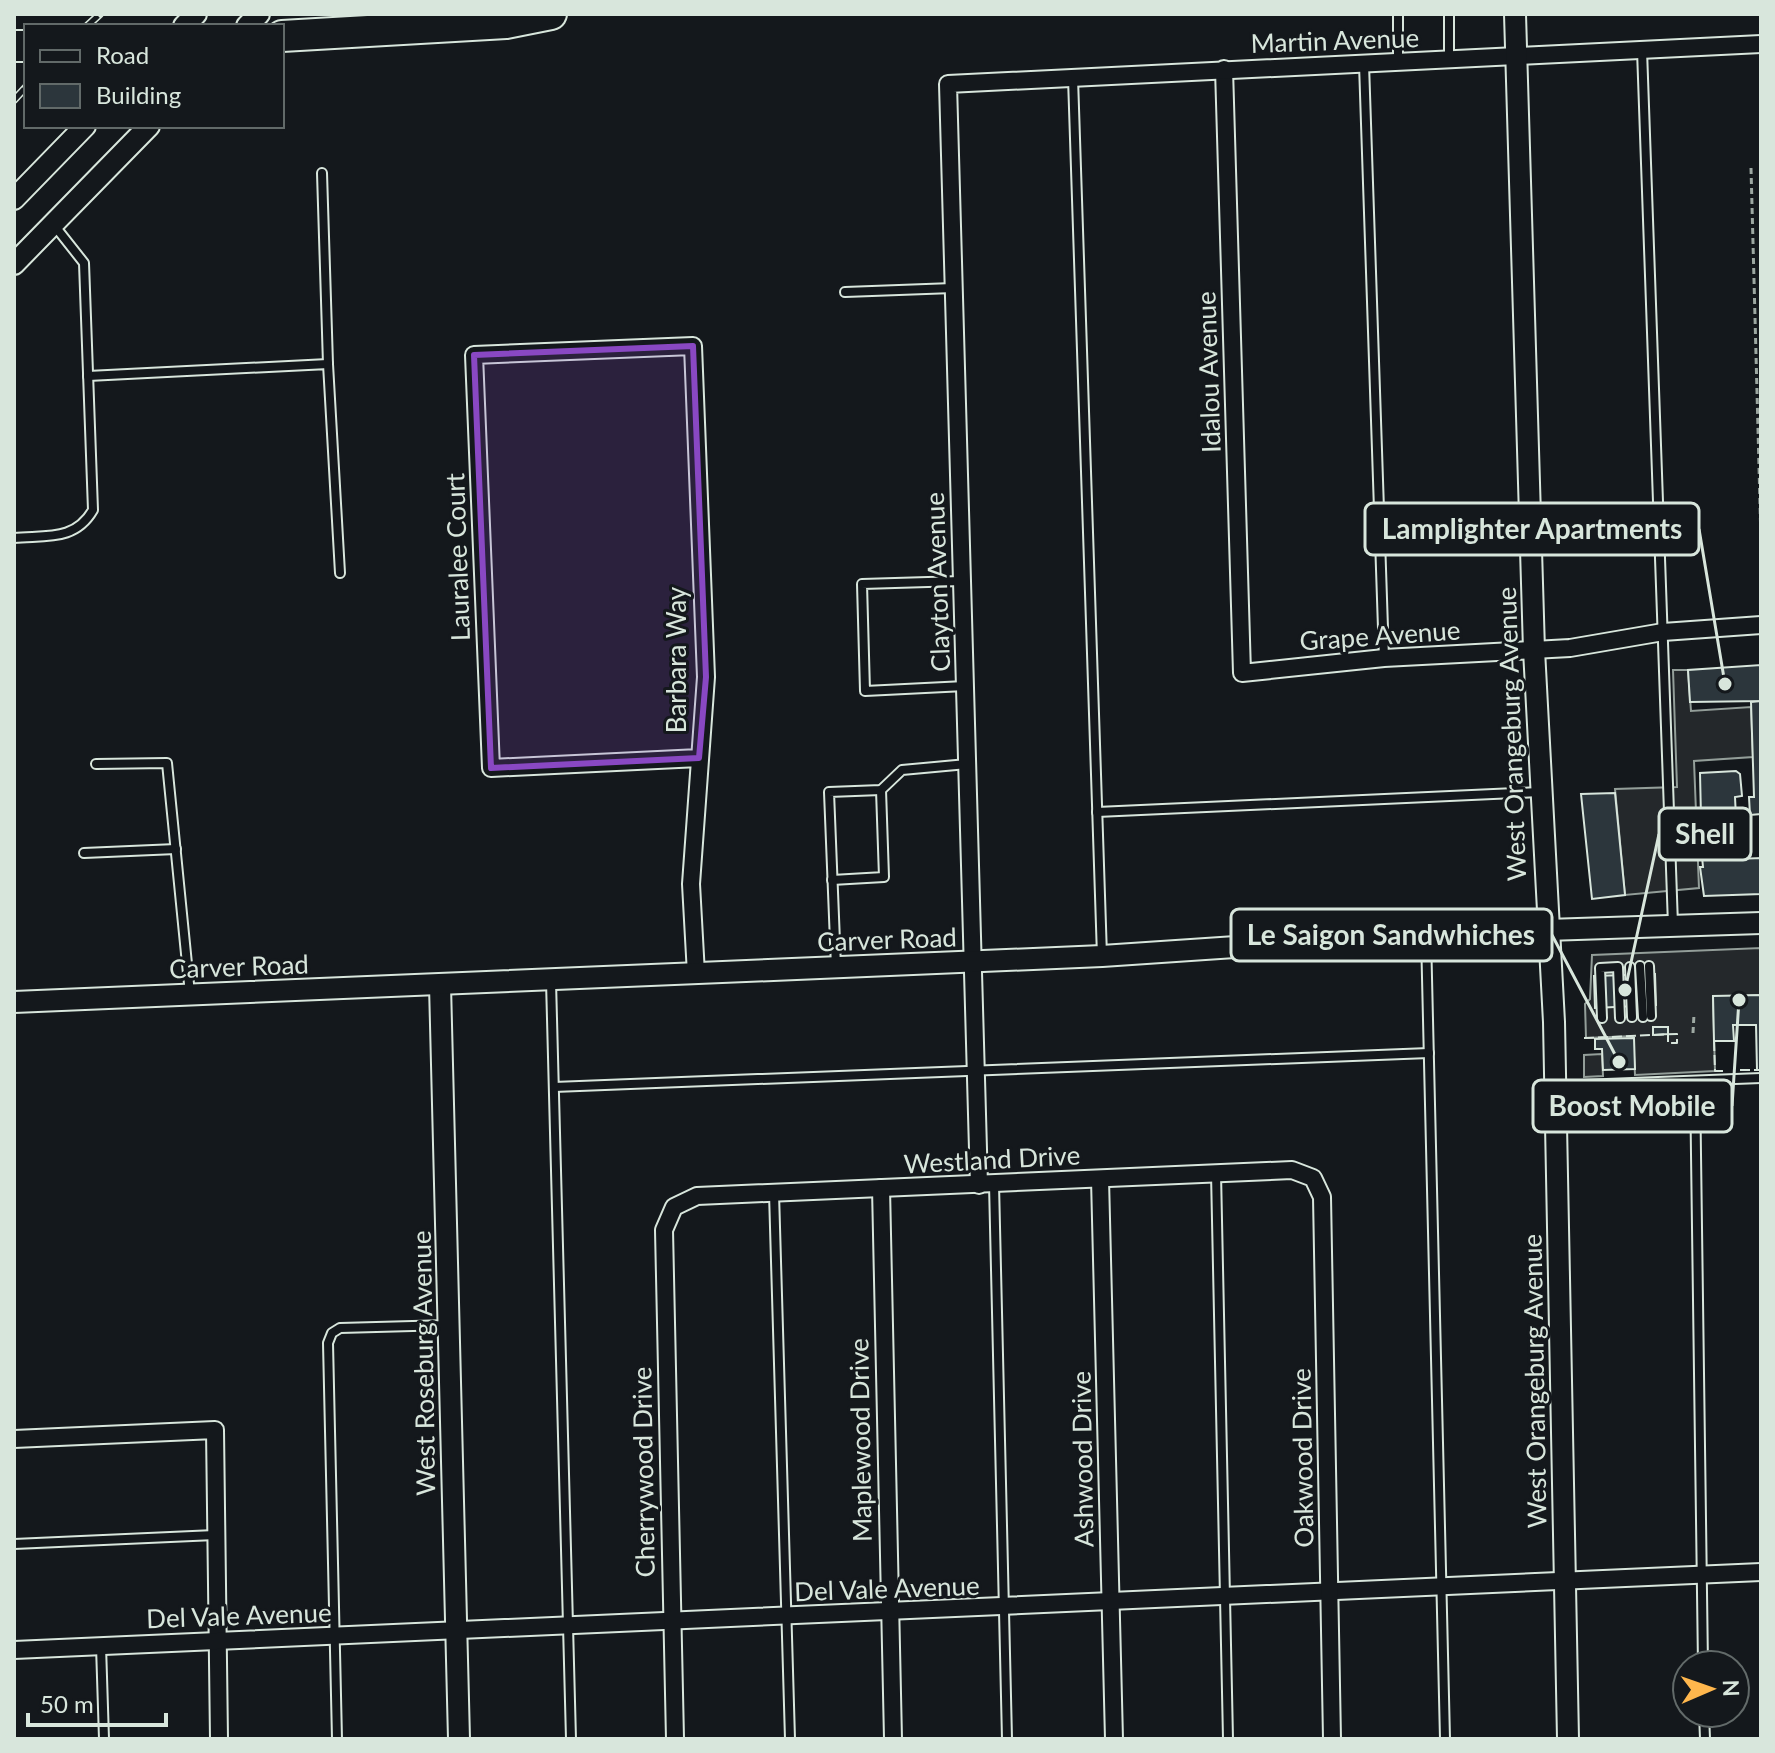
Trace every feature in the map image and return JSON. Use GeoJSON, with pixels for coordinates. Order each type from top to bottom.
{"type":"FeatureCollection","features":[{"type":"Feature","properties":{"kind":"highway"},"geometry":{"type":"LineString","coordinates":[[296,36],[506,23],[551,14]]}},
{"type":"Feature","properties":{"kind":"street","name":"West Orangeburg Avenue"},"geometry":{"type":"LineString","coordinates":[[1515,14],[1539,792],[1555,1086],[1568,1739]]}},
{"type":"Feature","properties":{"kind":"street","name":"Martin Avenue"},"geometry":{"type":"LineString","coordinates":[[1055,78],[1761,44]]}},
{"type":"Feature","properties":{"kind":"street","name":"Idalou Avenue"},"geometry":{"type":"LineString","coordinates":[[1224,69],[1242,673]]}},
{"type":"Feature","properties":{"kind":"street","name":"Clayton Avenue"},"geometry":{"type":"LineString","coordinates":[[987,1185],[976,1068],[948,84],[1055,78]]}},
{"type":"Feature","properties":{"kind":"street"},"geometry":{"type":"LineString","coordinates":[[14,199],[83,128]]}},
{"type":"Feature","properties":{"kind":"street"},"geometry":{"type":"LineString","coordinates":[[14,264],[147,128]]}},
{"type":"Feature","properties":{"kind":"street","name":"Barbara Way"},"geometry":{"type":"LineString","coordinates":[[693,346],[706,677],[691,884],[696,974]]}},
{"type":"Feature","properties":{"kind":"street","name":"Lauralee Court"},"geometry":{"type":"LineString","coordinates":[[693,346],[474,355],[491,768],[699,758]]}},
{"type":"Feature","properties":{"kind":"street","name":"Grape Avenue"},"geometry":{"type":"LineString","coordinates":[[1242,673],[1384,658],[1534,650],[1663,632],[1761,625]]}},
{"type":"Feature","properties":{"kind":"street","name":"Carver Road"},"geometry":{"type":"LineString","coordinates":[[14,1002],[1102,956],[1426,934],[1761,923]]}},
{"type":"Feature","properties":{"kind":"street","name":"West Roseburg Avenue"},"geometry":{"type":"LineString","coordinates":[[440,985],[459,1739]]}},
{"type":"Feature","properties":{"kind":"street","name":"Westland Drive"},"geometry":{"type":"LineString","coordinates":[[674,1207],[697,1196],[1292,1170],[1313,1178]]}},
{"type":"Feature","properties":{"kind":"street","name":"Oakwood Drive"},"geometry":{"type":"LineString","coordinates":[[1313,1178],[1322,1197],[1332,1739]]}},
{"type":"Feature","properties":{"kind":"street","name":"Ashwood Drive"},"geometry":{"type":"LineString","coordinates":[[1100,1179],[1114,1739]]}},
{"type":"Feature","properties":{"kind":"street","name":"Maplewood Drive"},"geometry":{"type":"LineString","coordinates":[[881,1188],[893,1739]]}},
{"type":"Feature","properties":{"kind":"street","name":"Cherrywood Drive"},"geometry":{"type":"LineString","coordinates":[[674,1207],[664,1230],[675,1739]]}},
{"type":"Feature","properties":{"kind":"street"},"geometry":{"type":"LineString","coordinates":[[14,1439],[215,1430],[219,1739]]}},
{"type":"Feature","properties":{"kind":"street","name":"Del Vale Avenue"},"geometry":{"type":"LineString","coordinates":[[14,1650],[1761,1572]]}},
{"type":"Feature","properties":{"kind":"lane"},"geometry":{"type":"LineString","coordinates":[[1398,14],[1398,62]]}},
{"type":"Feature","properties":{"kind":"lane"},"geometry":{"type":"LineString","coordinates":[[1449,14],[1449,60]]}},
{"type":"Feature","properties":{"kind":"lane"},"geometry":{"type":"LineString","coordinates":[[1642,50],[1673,928]]}},
{"type":"Feature","properties":{"kind":"lane"},"geometry":{"type":"LineString","coordinates":[[1364,64],[1384,658]]}},
{"type":"Feature","properties":{"kind":"lane"},"geometry":{"type":"LineString","coordinates":[[1073,77],[1102,956]]}},
{"type":"Feature","properties":{"kind":"lane"},"geometry":{"type":"LineString","coordinates":[[322,173],[328,364],[340,573]]}},
{"type":"Feature","properties":{"kind":"lane"},"geometry":{"type":"LineString","coordinates":[[14,538],[68,534],[84,525],[93,510],[84,263],[54,224]]}},
{"type":"Feature","properties":{"kind":"lane"},"geometry":{"type":"LineString","coordinates":[[845,292],[953,288]]}},
{"type":"Feature","properties":{"kind":"lane"},"geometry":{"type":"LineString","coordinates":[[88,376],[328,364]]}},
{"type":"Feature","properties":{"kind":"lane"},"geometry":{"type":"LineString","coordinates":[[962,581],[862,584],[865,691],[965,686]]}},
{"type":"Feature","properties":{"kind":"lane"},"geometry":{"type":"LineString","coordinates":[[96,764],[167,763],[190,995]]}},
{"type":"Feature","properties":{"kind":"lane"},"geometry":{"type":"LineString","coordinates":[[836,968],[829,792],[881,790],[902,770],[968,764]]}},
{"type":"Feature","properties":{"kind":"lane"},"geometry":{"type":"LineString","coordinates":[[832,880],[884,877],[881,790]]}},
{"type":"Feature","properties":{"kind":"lane"},"geometry":{"type":"LineString","coordinates":[[1097,812],[1539,792]]}},
{"type":"Feature","properties":{"kind":"lane"},"geometry":{"type":"LineString","coordinates":[[84,853],[176,849]]}},
{"type":"Feature","properties":{"kind":"lane"},"geometry":{"type":"LineString","coordinates":[[1426,934],[1445,1739]]}},
{"type":"Feature","properties":{"kind":"lane"},"geometry":{"type":"LineString","coordinates":[[1645,966],[1647,1016]]}},
{"type":"Feature","properties":{"kind":"lane"},"geometry":{"type":"LineString","coordinates":[[1602,1018],[1600,968],[1618,967],[1620,1018]]}},
{"type":"Feature","properties":{"kind":"lane"},"geometry":{"type":"LineString","coordinates":[[1630,967],[1632,1017]]}},
{"type":"Feature","properties":{"kind":"lane"},"geometry":{"type":"LineString","coordinates":[[551,980],[571,1739]]}},
{"type":"Feature","properties":{"kind":"lane"},"geometry":{"type":"LineString","coordinates":[[554,1087],[976,1068],[1429,1053]]}},
{"type":"Feature","properties":{"kind":"lane"},"geometry":{"type":"LineString","coordinates":[[1555,1086],[1761,1078]]}},
{"type":"Feature","properties":{"kind":"lane"},"geometry":{"type":"LineString","coordinates":[[1695,1081],[1703,1649]]}},
{"type":"Feature","properties":{"kind":"lane"},"geometry":{"type":"LineString","coordinates":[[1216,1173],[1228,1739]]}},
{"type":"Feature","properties":{"kind":"lane"},"geometry":{"type":"LineString","coordinates":[[987,1185],[1007,1739]]}},
{"type":"Feature","properties":{"kind":"lane"},"geometry":{"type":"LineString","coordinates":[[774,1193],[790,1739]]}},
{"type":"Feature","properties":{"kind":"lane"},"geometry":{"type":"LineString","coordinates":[[337,1739],[328,1343],[332,1333],[340,1328],[449,1325]]}},
{"type":"Feature","properties":{"kind":"lane"},"geometry":{"type":"LineString","coordinates":[[14,1544],[215,1535]]}},
{"type":"Feature","properties":{"kind":"lane"},"geometry":{"type":"LineString","coordinates":[[101,1646],[104,1739]]}},
{"type":"Feature","properties":{"kind":"path"},"geometry":{"type":"LineString","coordinates":[[1751,168],[1761,541]]}},
{"type":"Feature","properties":{"kind":"path"},"geometry":{"type":"LineString","coordinates":[[1693,1033],[1694,1014]]}},
{"type":"Feature","properties":{"kind":"highlighted area"},"geometry":{"type":"Polygon","coordinates":[[[693,346],[706,677],[699,758],[491,768],[474,355],[693,346]]]}},
{"type":"Feature","properties":{"kind":"shaded area"},"geometry":{"type":"Polygon","coordinates":[[[1673,670],[1688,670],[1691,711],[1751,707],[1753,757],[1694,761],[1699,888],[1625,895],[1615,789],[1677,787],[1673,670]]]}},
{"type":"Feature","properties":{"kind":"shaded area"},"geometry":{"type":"Polygon","coordinates":[[[1761,948],[1761,995],[1713,997],[1715,1071],[1635,1075],[1633,1036],[1586,1038],[1585,1004],[1590,999],[1592,955],[1761,948]]]}},
{"type":"Feature","properties":{"kind":"shaded area"},"geometry":{"type":"Polygon","coordinates":[[[1602,1054],[1603,1076],[1584,1077],[1584,1055],[1602,1054]]]}},
{"type":"Feature","properties":{"kind":"building"},"geometry":{"type":"Polygon","coordinates":[[[1761,665],[1761,701],[1690,702],[1688,670],[1761,665]]]}},
{"type":"Feature","properties":{"kind":"building"},"geometry":{"type":"Polygon","coordinates":[[[1761,701],[1761,814],[1750,815],[1749,797],[1754,797],[1751,702],[1761,701]]]}},
{"type":"Feature","properties":{"kind":"building"},"geometry":{"type":"Polygon","coordinates":[[[1736,771],[1740,774],[1742,796],[1735,797],[1738,859],[1761,858],[1761,894],[1704,896],[1698,817],[1701,817],[1700,773],[1736,771]]]}},
{"type":"Feature","properties":{"kind":"building"},"geometry":{"type":"Polygon","coordinates":[[[1615,793],[1625,895],[1592,899],[1581,794],[1615,793]]]}},
{"type":"Feature","properties":{"kind":"building"},"geometry":{"type":"Polygon","coordinates":[[[1655,974],[1656,1005],[1595,1008],[1594,976],[1655,974]]]}},
{"type":"Feature","properties":{"kind":"building"},"geometry":{"type":"Polygon","coordinates":[[[1761,995],[1761,1070],[1757,1070],[1756,1025],[1733,1025],[1734,1041],[1714,1041],[1713,996],[1761,995]]]}},
{"type":"Feature","properties":{"kind":"building"},"geometry":{"type":"Polygon","coordinates":[[[1653,1027],[1668,1027],[1668,1034],[1653,1035],[1653,1027]]]}},
{"type":"Feature","properties":{"kind":"building"},"geometry":{"type":"Polygon","coordinates":[[[1634,1038],[1635,1069],[1603,1070],[1602,1049],[1595,1049],[1595,1039],[1634,1038]]]}},
{"type":"Feature","properties":{"kind":"railway"},"geometry":{"type":"LineString","coordinates":[[89,24],[100,14]]}},
{"type":"Feature","properties":{"kind":"railway"},"geometry":{"type":"LineString","coordinates":[[14,100],[24,89]]}},
{"type":"Feature","properties":{"kind":"fence"},"geometry":{"type":"LineString","coordinates":[[1584,1038],[1665,1034],[1677,1034],[1677,1043],[1668,1043],[1668,1034]]}},
{"type":"Feature","properties":{"kind":"fence"},"geometry":{"type":"LineString","coordinates":[[1714,1041],[1715,1071],[1726,1071]]}},
{"type":"Feature","properties":{"kind":"fence"},"geometry":{"type":"LineString","coordinates":[[1740,1070],[1757,1070]]}},
{"type":"Feature","properties":{"kind":"place","name":"Lamplighter Apartments"},"geometry":{"type":"Point","coordinates":[1725,684]}},
{"type":"Feature","properties":{"kind":"place","name":"Shell"},"geometry":{"type":"Point","coordinates":[1625,990]}},
{"type":"Feature","properties":{"kind":"place","name":"Boost Mobile"},"geometry":{"type":"Point","coordinates":[1739,1000]}},
{"type":"Feature","properties":{"kind":"place","name":"Le Saigon Sandwhiches"},"geometry":{"type":"Point","coordinates":[1619,1062]}}]}
